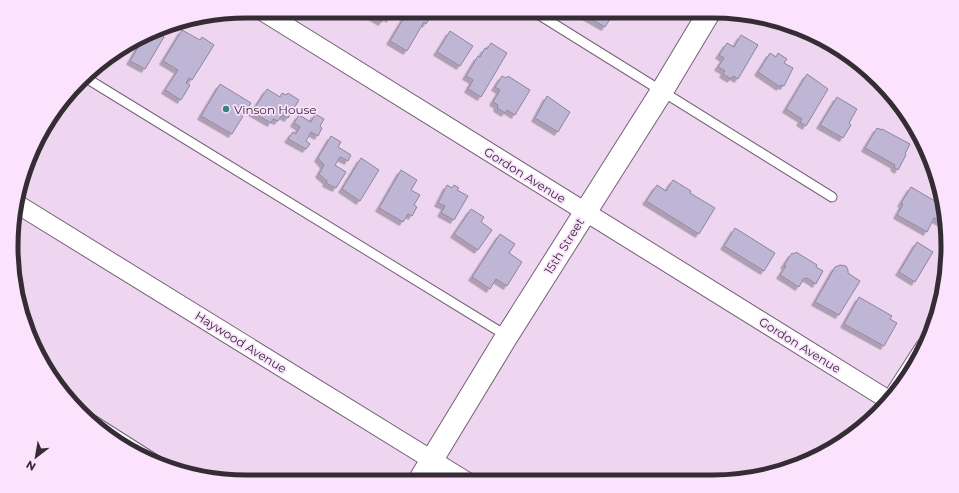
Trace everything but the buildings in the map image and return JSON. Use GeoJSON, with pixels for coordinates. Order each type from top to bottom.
{"type":"FeatureCollection","features":[{"type":"Feature","properties":{"kind":"main road","name":"15th Street"},"geometry":{"type":"LineString","coordinates":[[423,475],[706,18]]}},
{"type":"Feature","properties":{"kind":"street","name":"Gordon Avenue"},"geometry":{"type":"LineString","coordinates":[[273,18],[884,397]]}},
{"type":"Feature","properties":{"kind":"street","name":"Haywood Avenue"},"geometry":{"type":"LineString","coordinates":[[21,207],[456,475]]}},
{"type":"Feature","properties":{"kind":"lane"},"geometry":{"type":"LineString","coordinates":[[544,18],[832,197]]}},
{"type":"Feature","properties":{"kind":"lane"},"geometry":{"type":"LineString","coordinates":[[90,80],[508,336]]}},
{"type":"Feature","properties":{"kind":"place","name":"Vinson House"},"geometry":{"type":"Point","coordinates":[226,109]}}]}
